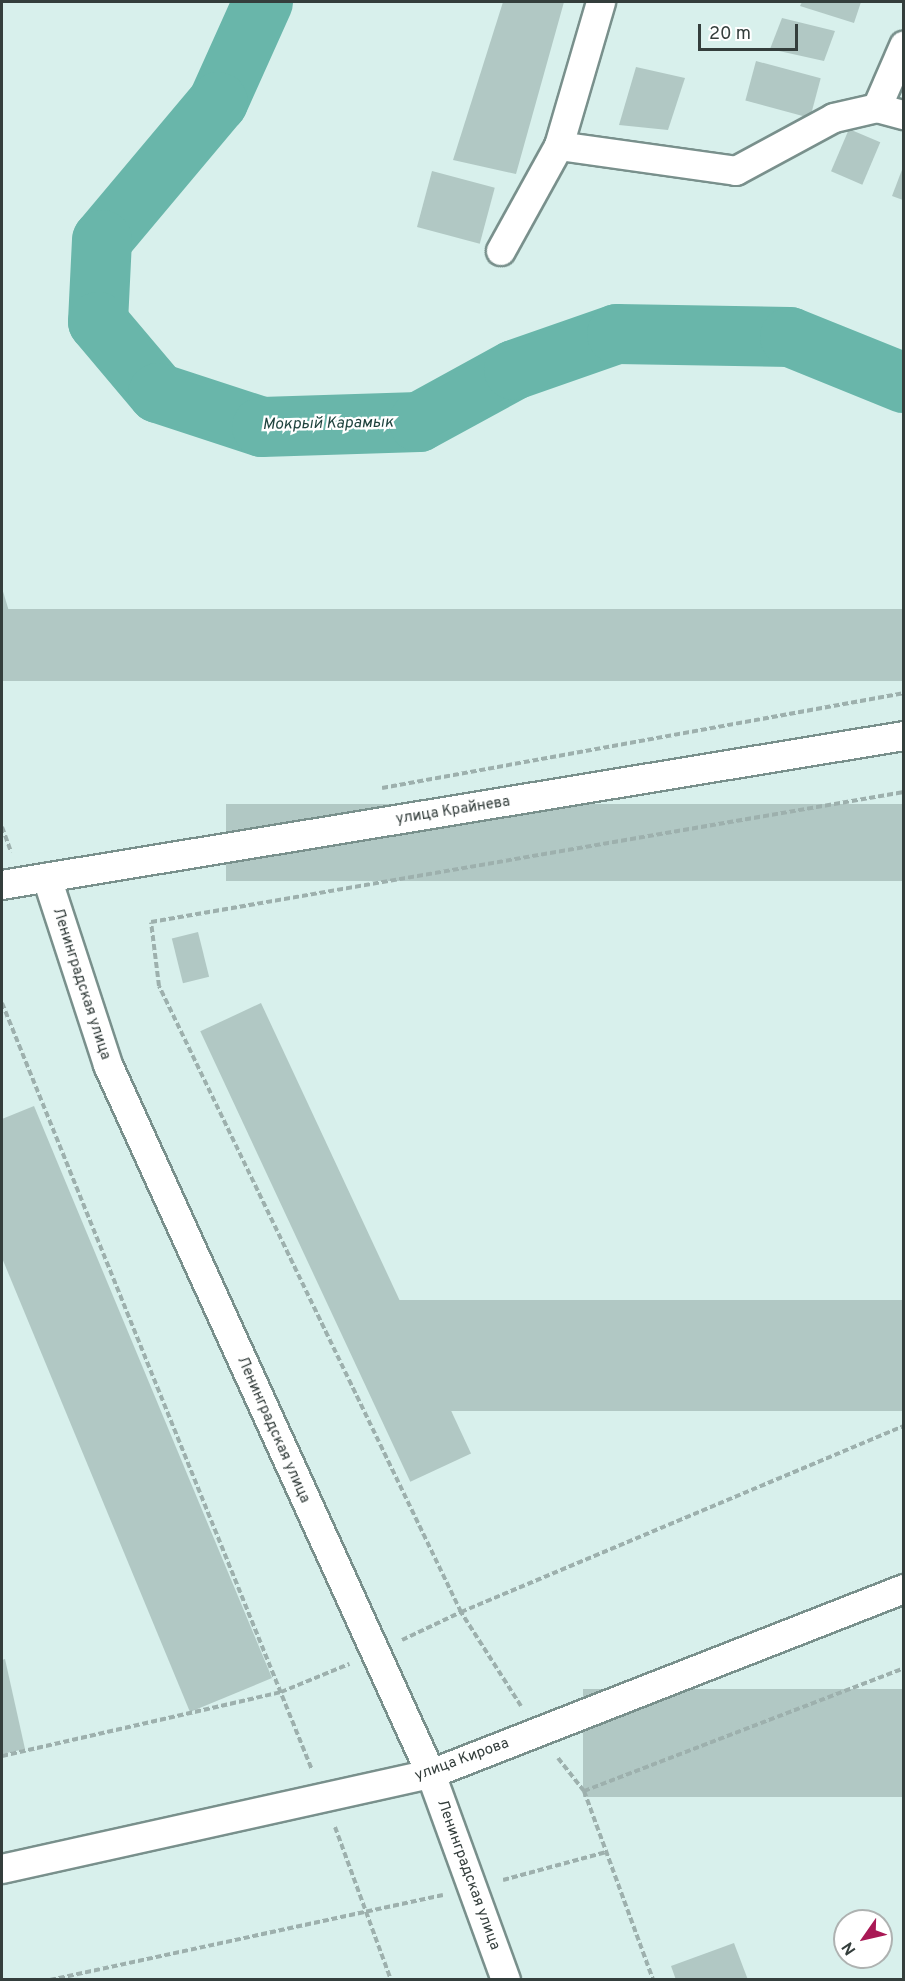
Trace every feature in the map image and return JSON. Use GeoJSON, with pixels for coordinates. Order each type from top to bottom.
{"type":"FeatureCollection","features":[{"type":"Feature","properties":{"kind":"street"},"geometry":{"type":"LineString","coordinates":[[501,251],[559,146],[601,2]]}},
{"type":"Feature","properties":{"kind":"street"},"geometry":{"type":"LineString","coordinates":[[559,146],[735,171],[834,118],[890,112],[903,46]]}},
{"type":"Feature","properties":{"kind":"street","name":"улица Крайнева"},"geometry":{"type":"LineString","coordinates":[[2,884],[903,736]]}},
{"type":"Feature","properties":{"kind":"street","name":"Ленинградская улица"},"geometry":{"type":"LineString","coordinates":[[47,878],[108,1065],[431,1774],[506,1980]]}},
{"type":"Feature","properties":{"kind":"street","name":"улица Кирова"},"geometry":{"type":"LineString","coordinates":[[2,1869],[431,1774],[903,1589]]}},
{"type":"Feature","properties":{"kind":"path"},"geometry":{"type":"LineString","coordinates":[[376,789],[903,693]]}},
{"type":"Feature","properties":{"kind":"path"},"geometry":{"type":"LineString","coordinates":[[653,1980],[584,1791],[537,1732],[461,1612],[159,986],[151,922],[903,792]]}},
{"type":"Feature","properties":{"kind":"path"},"geometry":{"type":"LineString","coordinates":[[2,829],[12,855],[24,853]]}},
{"type":"Feature","properties":{"kind":"path"},"geometry":{"type":"LineString","coordinates":[[2,1003],[324,1797],[369,1914],[391,1980]]}},
{"type":"Feature","properties":{"kind":"path"},"geometry":{"type":"LineString","coordinates":[[2,1756],[281,1692],[376,1653],[461,1612],[903,1426]]}},
{"type":"Feature","properties":{"kind":"path"},"geometry":{"type":"LineString","coordinates":[[584,1791],[903,1668]]}},
{"type":"Feature","properties":{"kind":"path"},"geometry":{"type":"LineString","coordinates":[[50,1980],[369,1914],[606,1852]]}},
{"type":"Feature","properties":{"kind":"building"},"geometry":{"type":"Polygon","coordinates":[[[503,2],[564,2],[516,174],[453,160],[503,2]]]}},
{"type":"Feature","properties":{"kind":"building"},"geometry":{"type":"Polygon","coordinates":[[[802,2],[861,2],[854,23],[800,6],[802,2]]]}},
{"type":"Feature","properties":{"kind":"building"},"geometry":{"type":"Polygon","coordinates":[[[782,18],[835,31],[824,61],[770,49],[782,18]]]}},
{"type":"Feature","properties":{"kind":"building"},"geometry":{"type":"Polygon","coordinates":[[[756,61],[821,78],[810,118],[745,101],[756,61]]]}},
{"type":"Feature","properties":{"kind":"building"},"geometry":{"type":"Polygon","coordinates":[[[636,67],[685,78],[668,130],[619,125],[636,67]]]}},
{"type":"Feature","properties":{"kind":"building"},"geometry":{"type":"Polygon","coordinates":[[[849,129],[880,142],[862,185],[831,171],[849,129]]]}},
{"type":"Feature","properties":{"kind":"building"},"geometry":{"type":"Polygon","coordinates":[[[903,167],[903,200],[892,196],[903,167]]]}},
{"type":"Feature","properties":{"kind":"building"},"geometry":{"type":"Polygon","coordinates":[[[432,171],[495,188],[480,244],[417,227],[432,171]]]}},
{"type":"Feature","properties":{"kind":"building"},"geometry":{"type":"Polygon","coordinates":[[[2,588],[14,628],[2,631],[2,588]]]}},
{"type":"Feature","properties":{"kind":"building"},"geometry":{"type":"Polygon","coordinates":[[[2,609],[903,609],[903,681],[2,681],[2,609]]]}},
{"type":"Feature","properties":{"kind":"building"},"geometry":{"type":"Polygon","coordinates":[[[226,804],[903,804],[903,881],[226,881],[226,804]]]}},
{"type":"Feature","properties":{"kind":"building"},"geometry":{"type":"Polygon","coordinates":[[[198,932],[209,977],[183,983],[172,939],[198,932]]]}},
{"type":"Feature","properties":{"kind":"building"},"geometry":{"type":"Polygon","coordinates":[[[261,1003],[471,1453],[410,1482],[200,1031],[261,1003]]]}},
{"type":"Feature","properties":{"kind":"building"},"geometry":{"type":"Polygon","coordinates":[[[34,1106],[272,1678],[190,1712],[2,1258],[2,1119],[34,1106]]]}},
{"type":"Feature","properties":{"kind":"building"},"geometry":{"type":"Polygon","coordinates":[[[378,1300],[903,1300],[903,1411],[378,1411],[378,1300]]]}},
{"type":"Feature","properties":{"kind":"building"},"geometry":{"type":"Polygon","coordinates":[[[5,1659],[25,1749],[2,1754],[2,1660],[5,1659]]]}},
{"type":"Feature","properties":{"kind":"building"},"geometry":{"type":"Polygon","coordinates":[[[583,1689],[903,1689],[903,1797],[583,1797],[583,1689]]]}},
{"type":"Feature","properties":{"kind":"building"},"geometry":{"type":"Polygon","coordinates":[[[734,1943],[748,1980],[676,1980],[671,1966],[734,1943]]]}},
{"type":"Feature","properties":{"kind":"waterway","name":"Мокрый Карамык"},"geometry":{"type":"LineString","coordinates":[[263,2],[218,102],[102,240],[98,322],[158,393],[262,427],[419,422],[514,370],[617,334],[790,337],[904,383]]}}]}
